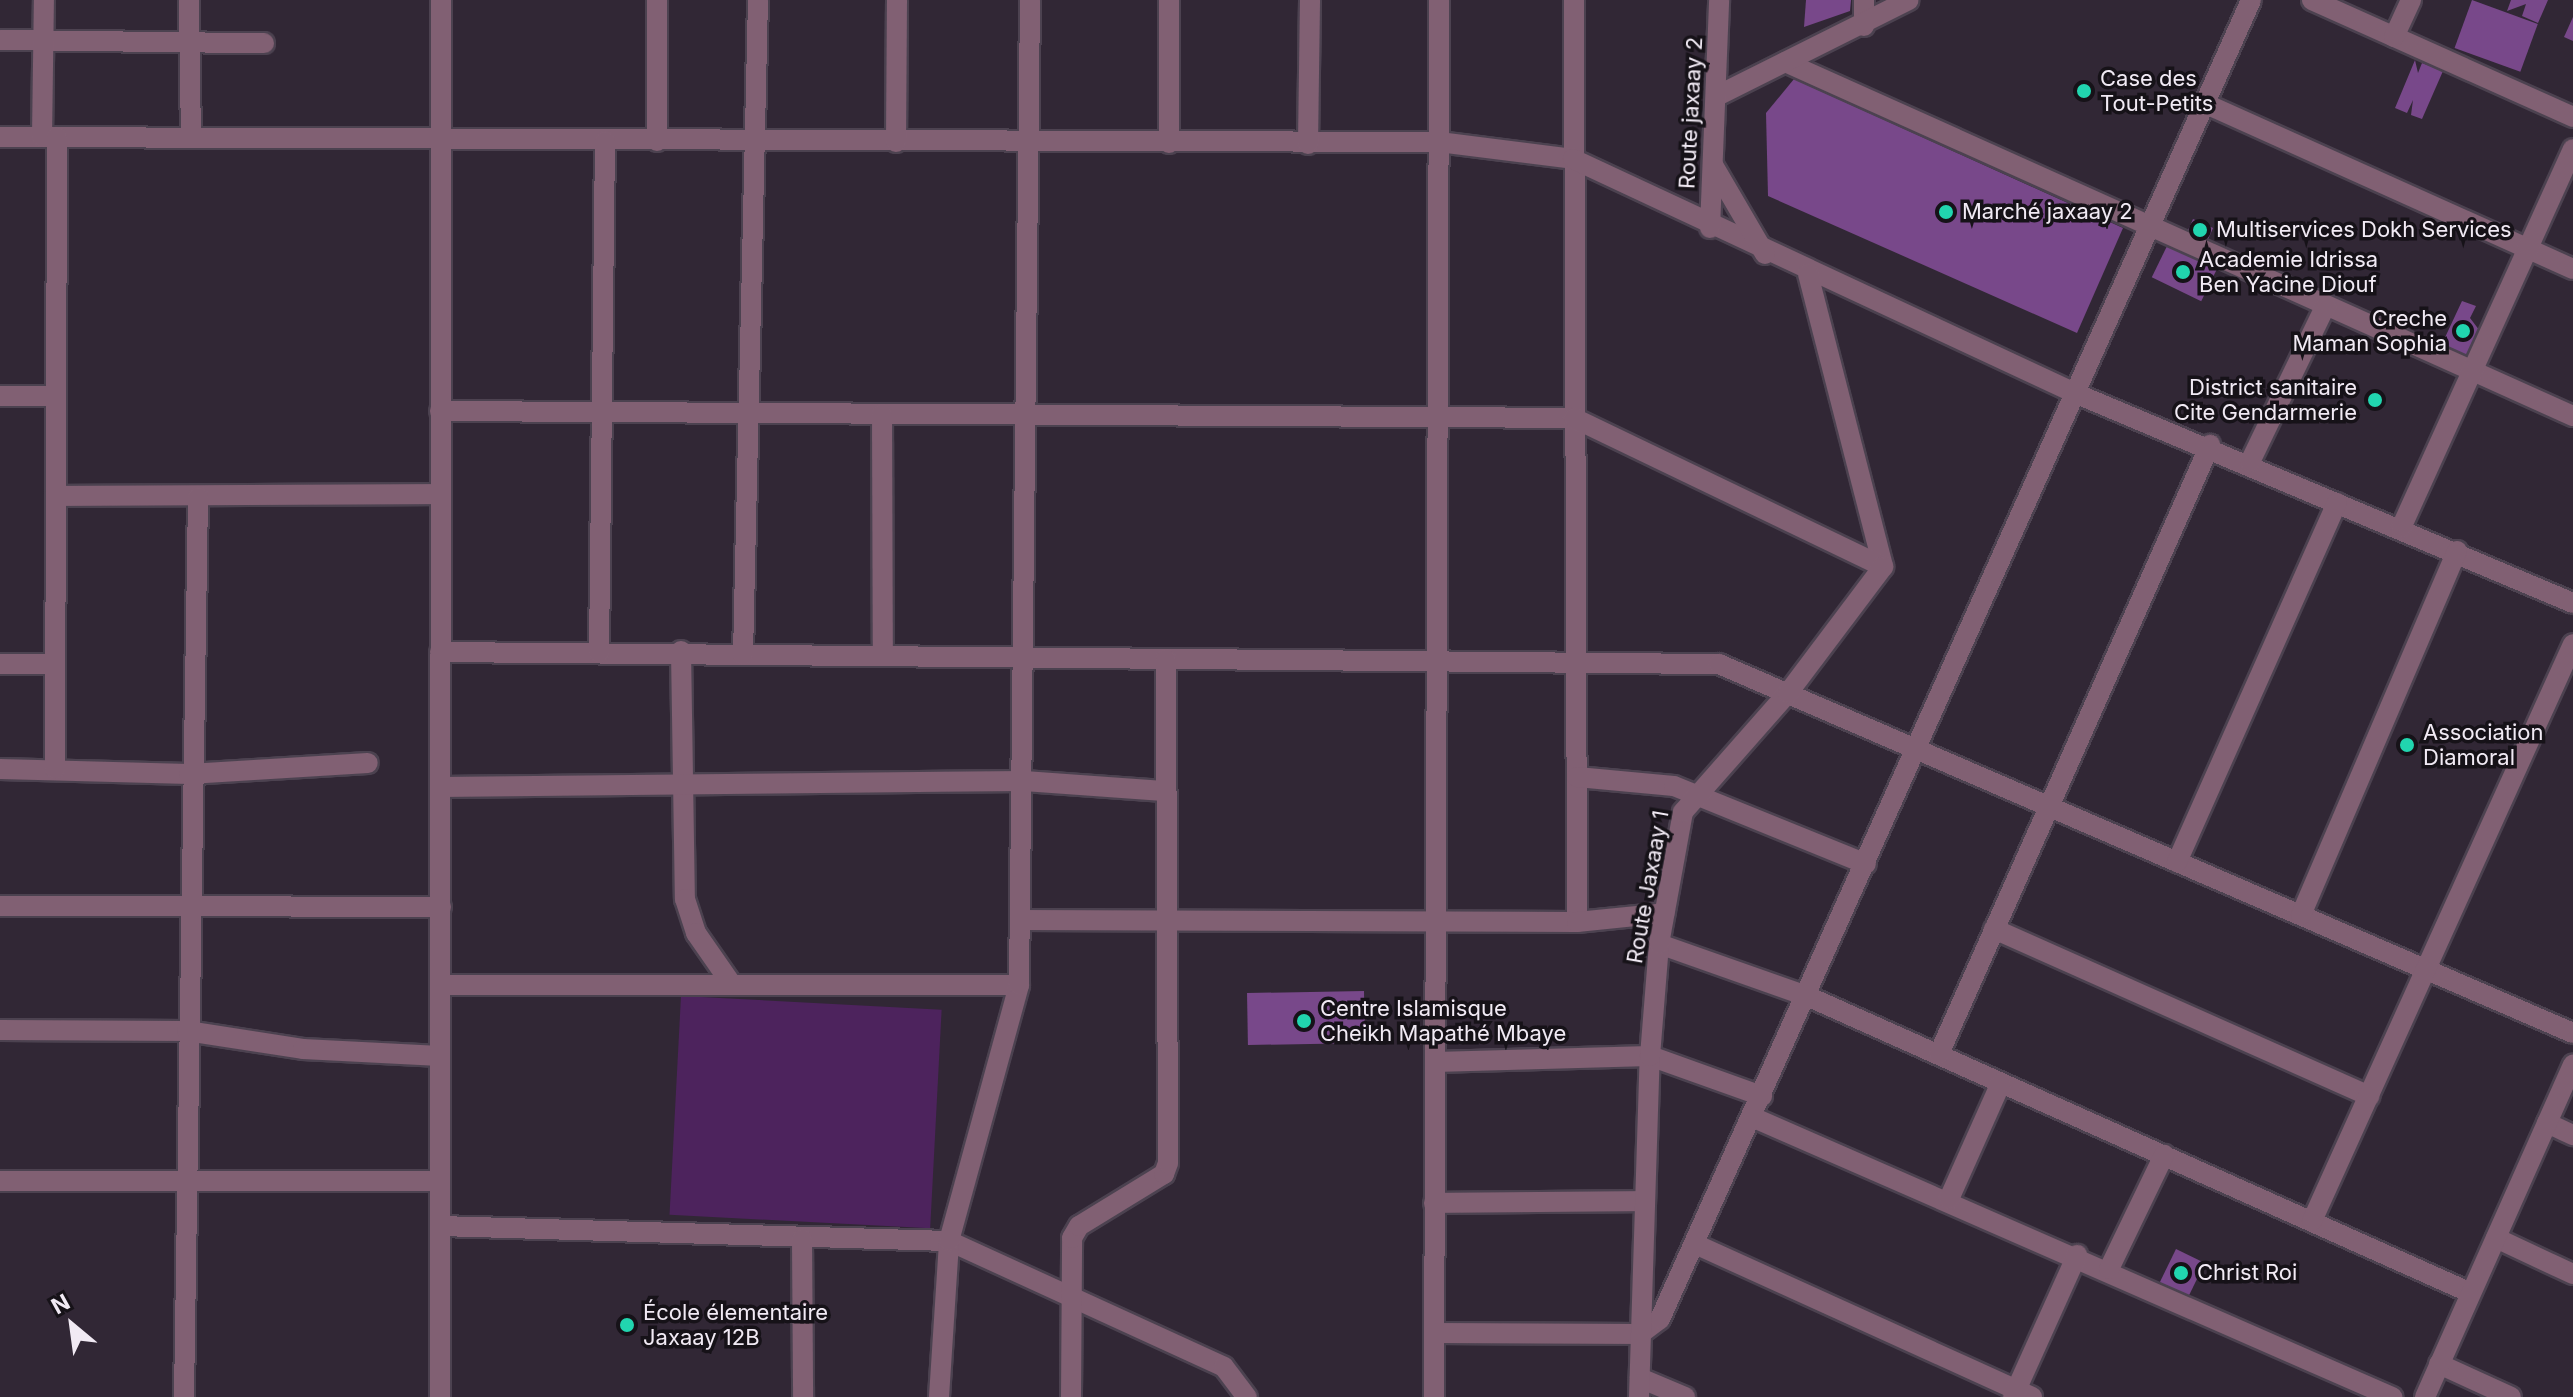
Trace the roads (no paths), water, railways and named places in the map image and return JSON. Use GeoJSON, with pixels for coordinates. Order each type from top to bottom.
{"type":"FeatureCollection","features":[{"type":"Feature","properties":{"kind":"street"},"geometry":{"type":"LineString","coordinates":[[44,0],[43,40],[50,137],[56,496],[52,664],[55,769]]}},
{"type":"Feature","properties":{"kind":"street"},"geometry":{"type":"LineString","coordinates":[[189,0],[191,138]]}},
{"type":"Feature","properties":{"kind":"street"},"geometry":{"type":"LineString","coordinates":[[440,1397],[441,0]]}},
{"type":"Feature","properties":{"kind":"street"},"geometry":{"type":"LineString","coordinates":[[657,0],[657,141]]}},
{"type":"Feature","properties":{"kind":"street"},"geometry":{"type":"LineString","coordinates":[[743,655],[758,0]]}},
{"type":"Feature","properties":{"kind":"street"},"geometry":{"type":"LineString","coordinates":[[896,142],[897,0]]}},
{"type":"Feature","properties":{"kind":"street"},"geometry":{"type":"LineString","coordinates":[[939,1397],[949,1241],[1019,985],[1024,781],[1025,143],[1030,0]]}},
{"type":"Feature","properties":{"kind":"street"},"geometry":{"type":"LineString","coordinates":[[1169,0],[1169,143]]}},
{"type":"Feature","properties":{"kind":"street"},"geometry":{"type":"LineString","coordinates":[[1308,144],[1310,0]]}},
{"type":"Feature","properties":{"kind":"street"},"geometry":{"type":"LineString","coordinates":[[1434,1397],[1439,0]]}},
{"type":"Feature","properties":{"kind":"street"},"geometry":{"type":"LineString","coordinates":[[1574,0],[1577,922]]}},
{"type":"Feature","properties":{"kind":"street","name":"Route jaxaay 2"},"geometry":{"type":"LineString","coordinates":[[1710,228],[1719,95],[1719,0]]}},
{"type":"Feature","properties":{"kind":"street"},"geometry":{"type":"LineString","coordinates":[[1864,0],[1864,26]]}},
{"type":"Feature","properties":{"kind":"street"},"geometry":{"type":"LineString","coordinates":[[1719,95],[1864,26],[1909,0]]}},
{"type":"Feature","properties":{"kind":"street"},"geometry":{"type":"LineString","coordinates":[[1434,1333],[1640,1334],[1660,1319],[1918,750],[2251,0]]}},
{"type":"Feature","properties":{"kind":"street"},"geometry":{"type":"LineString","coordinates":[[2312,0],[2573,117]]}},
{"type":"Feature","properties":{"kind":"street"},"geometry":{"type":"LineString","coordinates":[[2394,37],[2411,0]]}},
{"type":"Feature","properties":{"kind":"street"},"geometry":{"type":"LineString","coordinates":[[0,40],[264,43]]}},
{"type":"Feature","properties":{"kind":"street"},"geometry":{"type":"LineString","coordinates":[[1785,62],[2573,416]]}},
{"type":"Feature","properties":{"kind":"street"},"geometry":{"type":"LineString","coordinates":[[2206,104],[2573,269]]}},
{"type":"Feature","properties":{"kind":"street"},"geometry":{"type":"LineString","coordinates":[[0,137],[1308,144],[1439,142],[1573,159],[1765,254],[2077,394],[2210,445],[2337,503],[2457,551],[2573,603]]}},
{"type":"Feature","properties":{"kind":"street"},"geometry":{"type":"LineString","coordinates":[[599,653],[605,141]]}},
{"type":"Feature","properties":{"kind":"street"},"geometry":{"type":"LineString","coordinates":[[2401,528],[2573,149]]}},
{"type":"Feature","properties":{"kind":"street"},"geometry":{"type":"LineString","coordinates":[[1713,165],[1765,254]]}},
{"type":"Feature","properties":{"kind":"street"},"geometry":{"type":"LineString","coordinates":[[1808,274],[1883,567]]}},
{"type":"Feature","properties":{"kind":"street"},"geometry":{"type":"LineString","coordinates":[[2250,462],[2326,305]]}},
{"type":"Feature","properties":{"kind":"street"},"geometry":{"type":"LineString","coordinates":[[0,396],[54,396]]}},
{"type":"Feature","properties":{"kind":"street"},"geometry":{"type":"LineString","coordinates":[[440,411],[1574,418],[1883,567]]}},
{"type":"Feature","properties":{"kind":"street"},"geometry":{"type":"LineString","coordinates":[[882,414],[883,656]]}},
{"type":"Feature","properties":{"kind":"street"},"geometry":{"type":"LineString","coordinates":[[1939,1054],[2210,445]]}},
{"type":"Feature","properties":{"kind":"street"},"geometry":{"type":"LineString","coordinates":[[56,496],[441,494]]}},
{"type":"Feature","properties":{"kind":"street"},"geometry":{"type":"LineString","coordinates":[[184,1397],[189,774],[198,497]]}},
{"type":"Feature","properties":{"kind":"street"},"geometry":{"type":"LineString","coordinates":[[2177,862],[2337,503]]}},
{"type":"Feature","properties":{"kind":"street"},"geometry":{"type":"LineString","coordinates":[[2301,915],[2457,551]]}},
{"type":"Feature","properties":{"kind":"street","name":"Route Jaxaay 1"},"geometry":{"type":"LineString","coordinates":[[1639,1388],[1650,1056],[1659,944],[1683,812],[1694,792],[1788,693],[1883,567]]}},
{"type":"Feature","properties":{"kind":"street"},"geometry":{"type":"LineString","coordinates":[[2312,1221],[2573,644]]}},
{"type":"Feature","properties":{"kind":"street"},"geometry":{"type":"LineString","coordinates":[[440,652],[681,651],[743,655],[1719,664],[2573,1033]]}},
{"type":"Feature","properties":{"kind":"street"},"geometry":{"type":"LineString","coordinates":[[681,651],[688,918],[730,982]]}},
{"type":"Feature","properties":{"kind":"street"},"geometry":{"type":"LineString","coordinates":[[1071,1397],[1075,1299],[1072,1238],[1079,1226],[1164,1174],[1168,1163],[1163,920],[1166,659]]}},
{"type":"Feature","properties":{"kind":"street"},"geometry":{"type":"LineString","coordinates":[[0,664],[52,664]]}},
{"type":"Feature","properties":{"kind":"street"},"geometry":{"type":"LineString","coordinates":[[0,769],[189,774],[368,763]]}},
{"type":"Feature","properties":{"kind":"street"},"geometry":{"type":"LineString","coordinates":[[1577,777],[1643,780],[1694,792],[1866,864]]}},
{"type":"Feature","properties":{"kind":"street"},"geometry":{"type":"LineString","coordinates":[[440,787],[1024,781],[1164,791]]}},
{"type":"Feature","properties":{"kind":"street"},"geometry":{"type":"LineString","coordinates":[[0,906],[441,907]]}},
{"type":"Feature","properties":{"kind":"street"},"geometry":{"type":"LineString","coordinates":[[1020,920],[1436,924],[1577,922],[1665,913]]}},
{"type":"Feature","properties":{"kind":"street"},"geometry":{"type":"LineString","coordinates":[[1994,929],[2369,1096]]}},
{"type":"Feature","properties":{"kind":"street"},"geometry":{"type":"LineString","coordinates":[[1659,944],[1807,996],[2471,1293]]}},
{"type":"Feature","properties":{"kind":"street"},"geometry":{"type":"LineString","coordinates":[[441,985],[730,982],[1019,985]]}},
{"type":"Feature","properties":{"kind":"street"},"geometry":{"type":"LineString","coordinates":[[0,1030],[187,1031],[303,1049],[440,1056]]}},
{"type":"Feature","properties":{"kind":"street"},"geometry":{"type":"LineString","coordinates":[[1435,1062],[1650,1056],[1762,1096]]}},
{"type":"Feature","properties":{"kind":"street"},"geometry":{"type":"LineString","coordinates":[[2425,1397],[2573,1064]]}},
{"type":"Feature","properties":{"kind":"street"},"geometry":{"type":"LineString","coordinates":[[1949,1199],[2001,1083]]}},
{"type":"Feature","properties":{"kind":"street"},"geometry":{"type":"LineString","coordinates":[[1752,1117],[1949,1199],[2392,1397]]}},
{"type":"Feature","properties":{"kind":"street"},"geometry":{"type":"LineString","coordinates":[[2547,1123],[2573,1135]]}},
{"type":"Feature","properties":{"kind":"street"},"geometry":{"type":"LineString","coordinates":[[2109,1269],[2164,1155]]}},
{"type":"Feature","properties":{"kind":"street"},"geometry":{"type":"LineString","coordinates":[[0,1181],[440,1181]]}},
{"type":"Feature","properties":{"kind":"street"},"geometry":{"type":"LineString","coordinates":[[1434,1203],[1643,1201]]}},
{"type":"Feature","properties":{"kind":"street"},"geometry":{"type":"LineString","coordinates":[[440,1226],[949,1241],[1224,1367],[1247,1397]]}},
{"type":"Feature","properties":{"kind":"street"},"geometry":{"type":"LineString","coordinates":[[2496,1238],[2573,1274]]}},
{"type":"Feature","properties":{"kind":"street"},"geometry":{"type":"LineString","coordinates":[[802,1239],[803,1397]]}},
{"type":"Feature","properties":{"kind":"street"},"geometry":{"type":"LineString","coordinates":[[1695,1244],[2021,1395],[2077,1255]]}},
{"type":"Feature","properties":{"kind":"street"},"geometry":{"type":"LineString","coordinates":[[2439,1364],[2511,1397]]}},
{"type":"Feature","properties":{"kind":"street"},"geometry":{"type":"LineString","coordinates":[[1639,1388],[1685,1397]]}},
{"type":"Feature","properties":{"kind":"place","name":"Case des Tout-Petits"},"geometry":{"type":"Point","coordinates":[2084,91]}},
{"type":"Feature","properties":{"kind":"place","name":"Marché jaxaay 2"},"geometry":{"type":"Point","coordinates":[1946,212]}},
{"type":"Feature","properties":{"kind":"place","name":"Multiservices Dokh Services"},"geometry":{"type":"Point","coordinates":[2200,230]}},
{"type":"Feature","properties":{"kind":"place","name":"Academie Idrissa Ben Yacine Diouf"},"geometry":{"type":"Point","coordinates":[2183,272]}},
{"type":"Feature","properties":{"kind":"place","name":"Creche Maman Sophia"},"geometry":{"type":"Point","coordinates":[2463,331]}},
{"type":"Feature","properties":{"kind":"place","name":"District sanitaire Cite Gendarmerie"},"geometry":{"type":"Point","coordinates":[2375,400]}},
{"type":"Feature","properties":{"kind":"place","name":"Association Diamoral"},"geometry":{"type":"Point","coordinates":[2407,745]}},
{"type":"Feature","properties":{"kind":"place","name":"Centre Islamisque Cheikh Mapathé Mbaye"},"geometry":{"type":"Point","coordinates":[1304,1021]}},
{"type":"Feature","properties":{"kind":"place","name":"Christ Roi"},"geometry":{"type":"Point","coordinates":[2181,1273]}},
{"type":"Feature","properties":{"kind":"place","name":"École élementaire Jaxaay 12B"},"geometry":{"type":"Point","coordinates":[627,1325]}}]}
